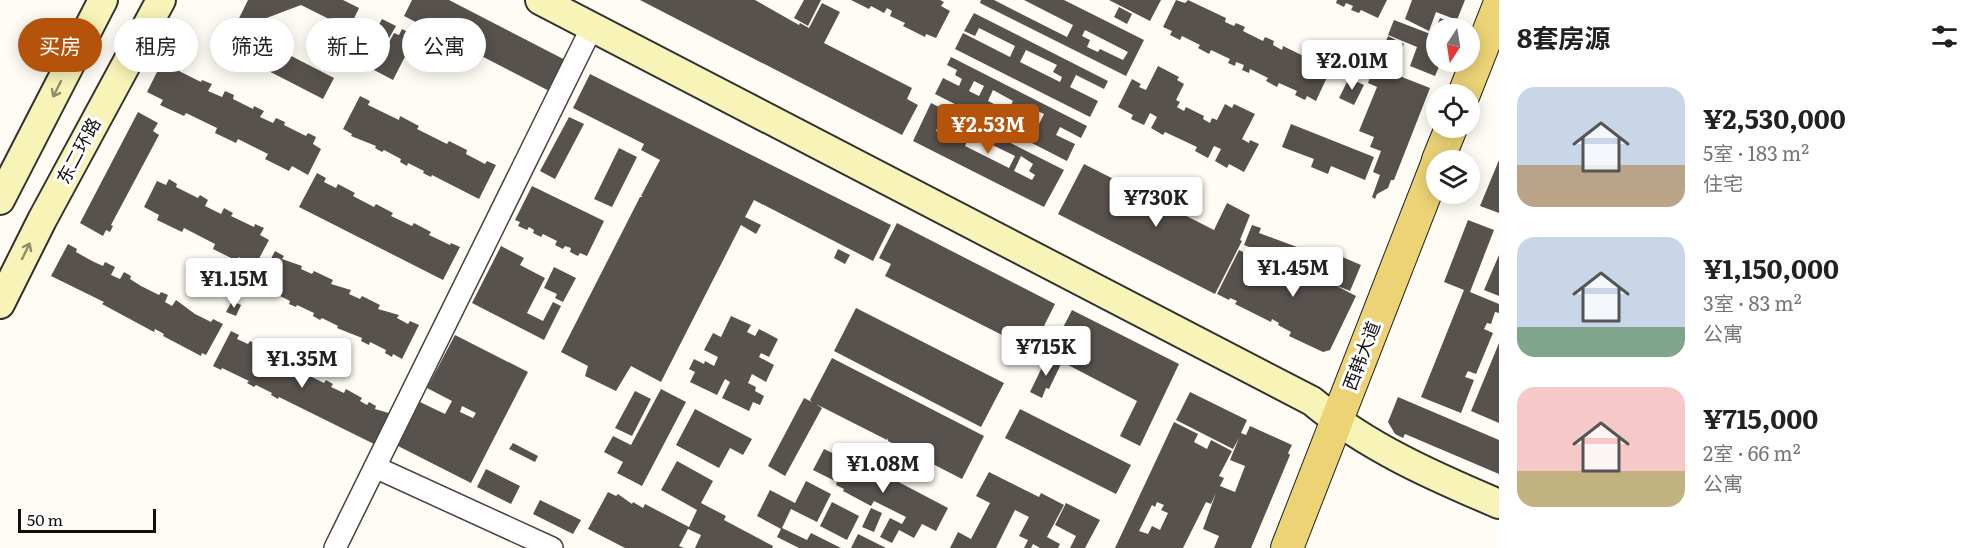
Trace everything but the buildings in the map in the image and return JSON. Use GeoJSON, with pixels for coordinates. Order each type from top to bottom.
{"type":"FeatureCollection","features":[{"type":"Feature","properties":{"kind":"main road"},"geometry":{"type":"LineString","coordinates":[[1468,84],[1499,6]]}},
{"type":"Feature","properties":{"kind":"main road"},"geometry":{"type":"LineString","coordinates":[[1480,94],[1499,46]]}},
{"type":"Feature","properties":{"kind":"main road","name":"西韩大道"},"geometry":{"type":"LineString","coordinates":[[1303,548],[1343,425],[1426,195]]}},
{"type":"Feature","properties":{"kind":"main road","name":"西韩大道"},"geometry":{"type":"LineString","coordinates":[[1287,548],[1343,425],[1438,204]]}},
{"type":"Feature","properties":{"kind":"street"},"geometry":{"type":"LineString","coordinates":[[0,200],[103,0]]}},
{"type":"Feature","properties":{"kind":"street","name":"东二环路"},"geometry":{"type":"LineString","coordinates":[[0,304],[42,220],[161,0]]}},
{"type":"Feature","properties":{"kind":"street"},"geometry":{"type":"LineString","coordinates":[[540,0],[1312,401],[1343,425],[1412,466],[1499,504]]}},
{"type":"Feature","properties":{"kind":"street"},"geometry":{"type":"LineString","coordinates":[[335,548],[592,27]]}},
{"type":"Feature","properties":{"kind":"street"},"geometry":{"type":"LineString","coordinates":[[375,467],[552,548]]}}]}
